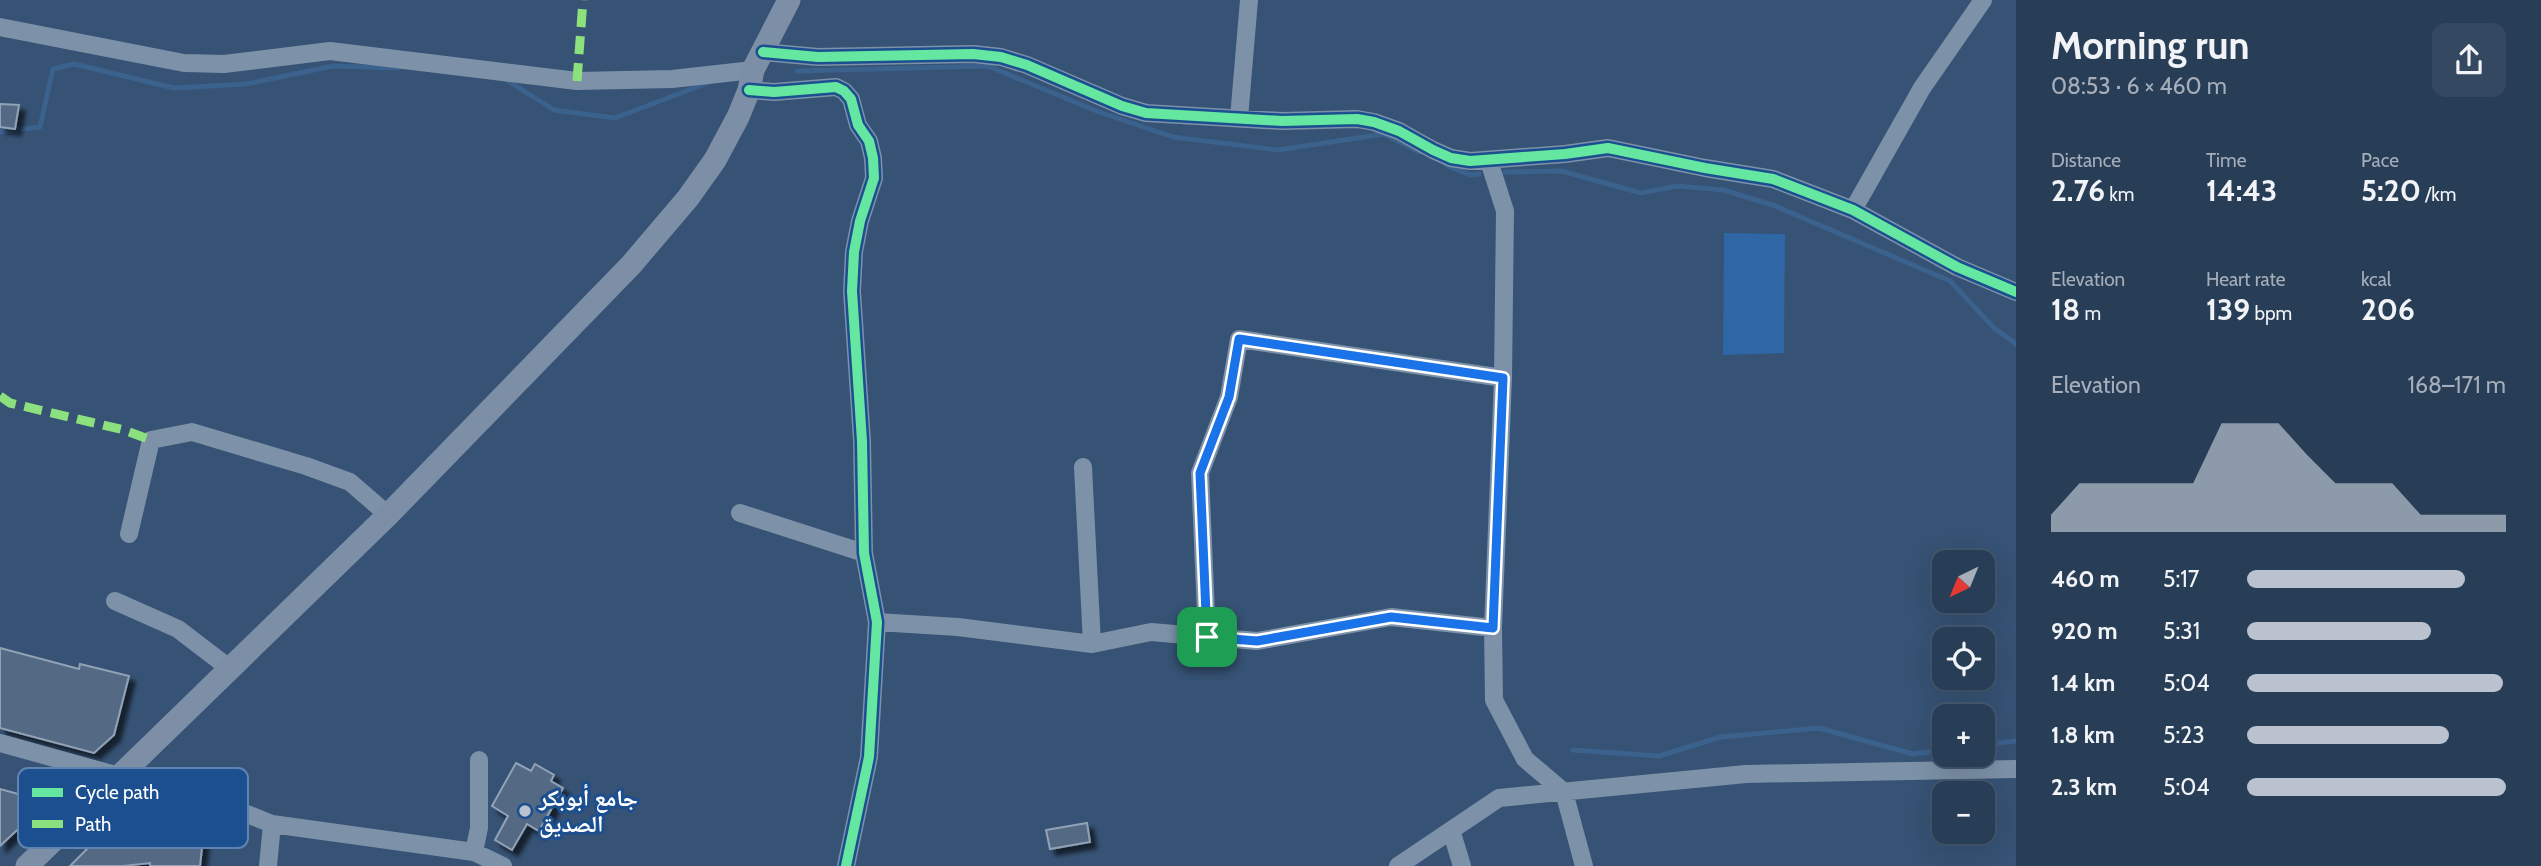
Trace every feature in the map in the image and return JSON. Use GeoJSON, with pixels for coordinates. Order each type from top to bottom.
{"type":"FeatureCollection","features":[{"type":"Feature","properties":{"kind":"main road"},"geometry":{"type":"LineString","coordinates":[[127,768],[387,515],[631,265],[688,198],[715,160],[738,117],[755,71],[789,0]]}},
{"type":"Feature","properties":{"kind":"main road"},"geometry":{"type":"LineString","coordinates":[[27,866],[45,848]]}},
{"type":"Feature","properties":{"kind":"street"},"geometry":{"type":"LineString","coordinates":[[1239,118],[1249,0]]}},
{"type":"Feature","properties":{"kind":"street"},"geometry":{"type":"LineString","coordinates":[[1853,210],[1922,88],[1983,0]]}},
{"type":"Feature","properties":{"kind":"street"},"geometry":{"type":"LineString","coordinates":[[0,27],[184,63],[225,64],[330,51],[577,81],[672,79],[755,71],[818,57],[973,54],[1001,57],[1074,84],[1122,106],[1146,113],[1282,121],[1357,120],[1374,122],[1399,131],[1451,158],[1489,160],[1608,148],[1773,179],[1853,210],[1957,267],[2016,292]]}},
{"type":"Feature","properties":{"kind":"street"},"geometry":{"type":"LineString","coordinates":[[755,71],[774,92],[836,87],[844,91],[851,99],[858,125],[869,141],[874,178],[860,221],[854,252],[852,291],[862,441],[864,553],[877,622],[869,757],[846,866]]}},
{"type":"Feature","properties":{"kind":"street"},"geometry":{"type":"LineString","coordinates":[[1489,160],[1504,211],[1503,378],[1493,628],[1494,700],[1525,759],[1564,792],[1584,866]]}},
{"type":"Feature","properties":{"kind":"street"},"geometry":{"type":"LineString","coordinates":[[1207,637],[1200,473],[1229,397],[1239,339],[1503,378]]}},
{"type":"Feature","properties":{"kind":"street"},"geometry":{"type":"LineString","coordinates":[[129,534],[151,440],[191,432],[350,482],[387,515]]}},
{"type":"Feature","properties":{"kind":"street"},"geometry":{"type":"LineString","coordinates":[[1083,467],[1093,644]]}},
{"type":"Feature","properties":{"kind":"street"},"geometry":{"type":"LineString","coordinates":[[740,513],[864,553]]}},
{"type":"Feature","properties":{"kind":"street"},"geometry":{"type":"LineString","coordinates":[[115,601],[178,629],[229,668]]}},
{"type":"Feature","properties":{"kind":"street"},"geometry":{"type":"LineString","coordinates":[[877,622],[958,627],[1093,644],[1151,632],[1257,641],[1391,617],[1493,628]]}},
{"type":"Feature","properties":{"kind":"street"},"geometry":{"type":"LineString","coordinates":[[0,743],[90,768]]}},
{"type":"Feature","properties":{"kind":"street"},"geometry":{"type":"LineString","coordinates":[[474,852],[480,828],[479,760]]}},
{"type":"Feature","properties":{"kind":"street"},"geometry":{"type":"LineString","coordinates":[[1398,866],[1499,798],[1746,774],[2016,769]]}},
{"type":"Feature","properties":{"kind":"street"},"geometry":{"type":"LineString","coordinates":[[248,814],[272,824],[474,852],[503,866]]}},
{"type":"Feature","properties":{"kind":"street"},"geometry":{"type":"LineString","coordinates":[[268,866],[272,824]]}},
{"type":"Feature","properties":{"kind":"street"},"geometry":{"type":"LineString","coordinates":[[1451,830],[1462,866]]}},
{"type":"Feature","properties":{"kind":"shaded area"},"geometry":{"type":"Polygon","coordinates":[[[1724,233],[1785,234],[1784,353],[1723,355],[1724,233]]]}},
{"type":"Feature","properties":{"kind":"building"},"geometry":{"type":"Polygon","coordinates":[[[0,104],[19,105],[15,129],[0,127],[0,104]]]}},
{"type":"Feature","properties":{"kind":"building"},"geometry":{"type":"Polygon","coordinates":[[[0,648],[79,669],[80,664],[129,676],[114,735],[94,753],[0,728],[0,648]]]}},
{"type":"Feature","properties":{"kind":"building","name":"جامع أبوبكر الصديق"},"geometry":{"type":"Polygon","coordinates":[[[516,763],[531,771],[535,764],[554,775],[551,781],[563,788],[539,831],[527,824],[512,850],[495,840],[508,816],[492,806],[516,763]]]}},
{"type":"Feature","properties":{"kind":"building"},"geometry":{"type":"Polygon","coordinates":[[[0,789],[18,794],[18,829],[0,846],[0,789]]]}},
{"type":"Feature","properties":{"kind":"building"},"geometry":{"type":"Polygon","coordinates":[[[1087,823],[1090,842],[1050,849],[1046,830],[1087,823]]]}},
{"type":"Feature","properties":{"kind":"building"},"geometry":{"type":"Polygon","coordinates":[[[88,848],[202,848],[200,866],[150,866],[150,863],[70,866],[88,848]]]}},
{"type":"Feature","properties":{"kind":"waterway"},"geometry":{"type":"LineString","coordinates":[[0,132],[40,127],[53,69],[74,64],[174,88],[246,84],[333,66],[399,68]]}},
{"type":"Feature","properties":{"kind":"waterway"},"geometry":{"type":"LineString","coordinates":[[797,71],[988,66],[1099,112],[1173,137],[1278,150],[1384,134],[1419,152]]}},
{"type":"Feature","properties":{"kind":"waterway"},"geometry":{"type":"LineString","coordinates":[[505,79],[554,110],[615,118],[710,82]]}},
{"type":"Feature","properties":{"kind":"waterway"},"geometry":{"type":"LineString","coordinates":[[1446,165],[1470,175],[1479,174]]}},
{"type":"Feature","properties":{"kind":"waterway"},"geometry":{"type":"LineString","coordinates":[[1505,172],[1561,171],[1641,193],[1677,186],[1724,190],[1775,206],[1950,281],[1994,328],[2016,344]]}},
{"type":"Feature","properties":{"kind":"waterway"},"geometry":{"type":"LineString","coordinates":[[1573,750],[1659,756],[1721,737],[1819,728],[1913,754],[1932,752]]}},
{"type":"Feature","properties":{"kind":"waterway"},"geometry":{"type":"LineString","coordinates":[[1995,744],[2016,741]]}},
{"type":"Feature","properties":{"kind":"marked path"},"geometry":{"type":"LineString","coordinates":[[577,81],[583,0]]}},
{"type":"Feature","properties":{"kind":"marked path"},"geometry":{"type":"LineString","coordinates":[[0,396],[10,403],[124,430],[151,440]]}},
{"type":"Feature","properties":{"kind":"cycle path"},"geometry":{"type":"LineString","coordinates":[[763,52],[818,57],[973,54],[1001,57],[1027,65],[1122,106],[1146,113],[1282,121],[1357,119],[1399,131],[1451,158],[1470,161],[1608,148],[1773,179],[1853,210],[1957,267],[2016,292]]}},
{"type":"Feature","properties":{"kind":"cycle path"},"geometry":{"type":"LineString","coordinates":[[749,90],[774,92],[836,87],[844,91],[851,99],[858,125],[869,141],[873,158],[874,178],[860,221],[854,252],[852,291],[862,441],[864,553],[877,622],[869,757],[846,866]]}},
{"type":"Feature","properties":{"kind":"place","name":"جامع أبوبكر الصديق"},"geometry":{"type":"Point","coordinates":[525,811]}},
{"type":"Feature","properties":{"kind":"route"},"geometry":{"type":"LineString","coordinates":[[1239,339],[1503,378],[1493,628],[1391,617],[1257,641],[1207,637],[1200,473],[1229,397],[1239,339]]}}]}
